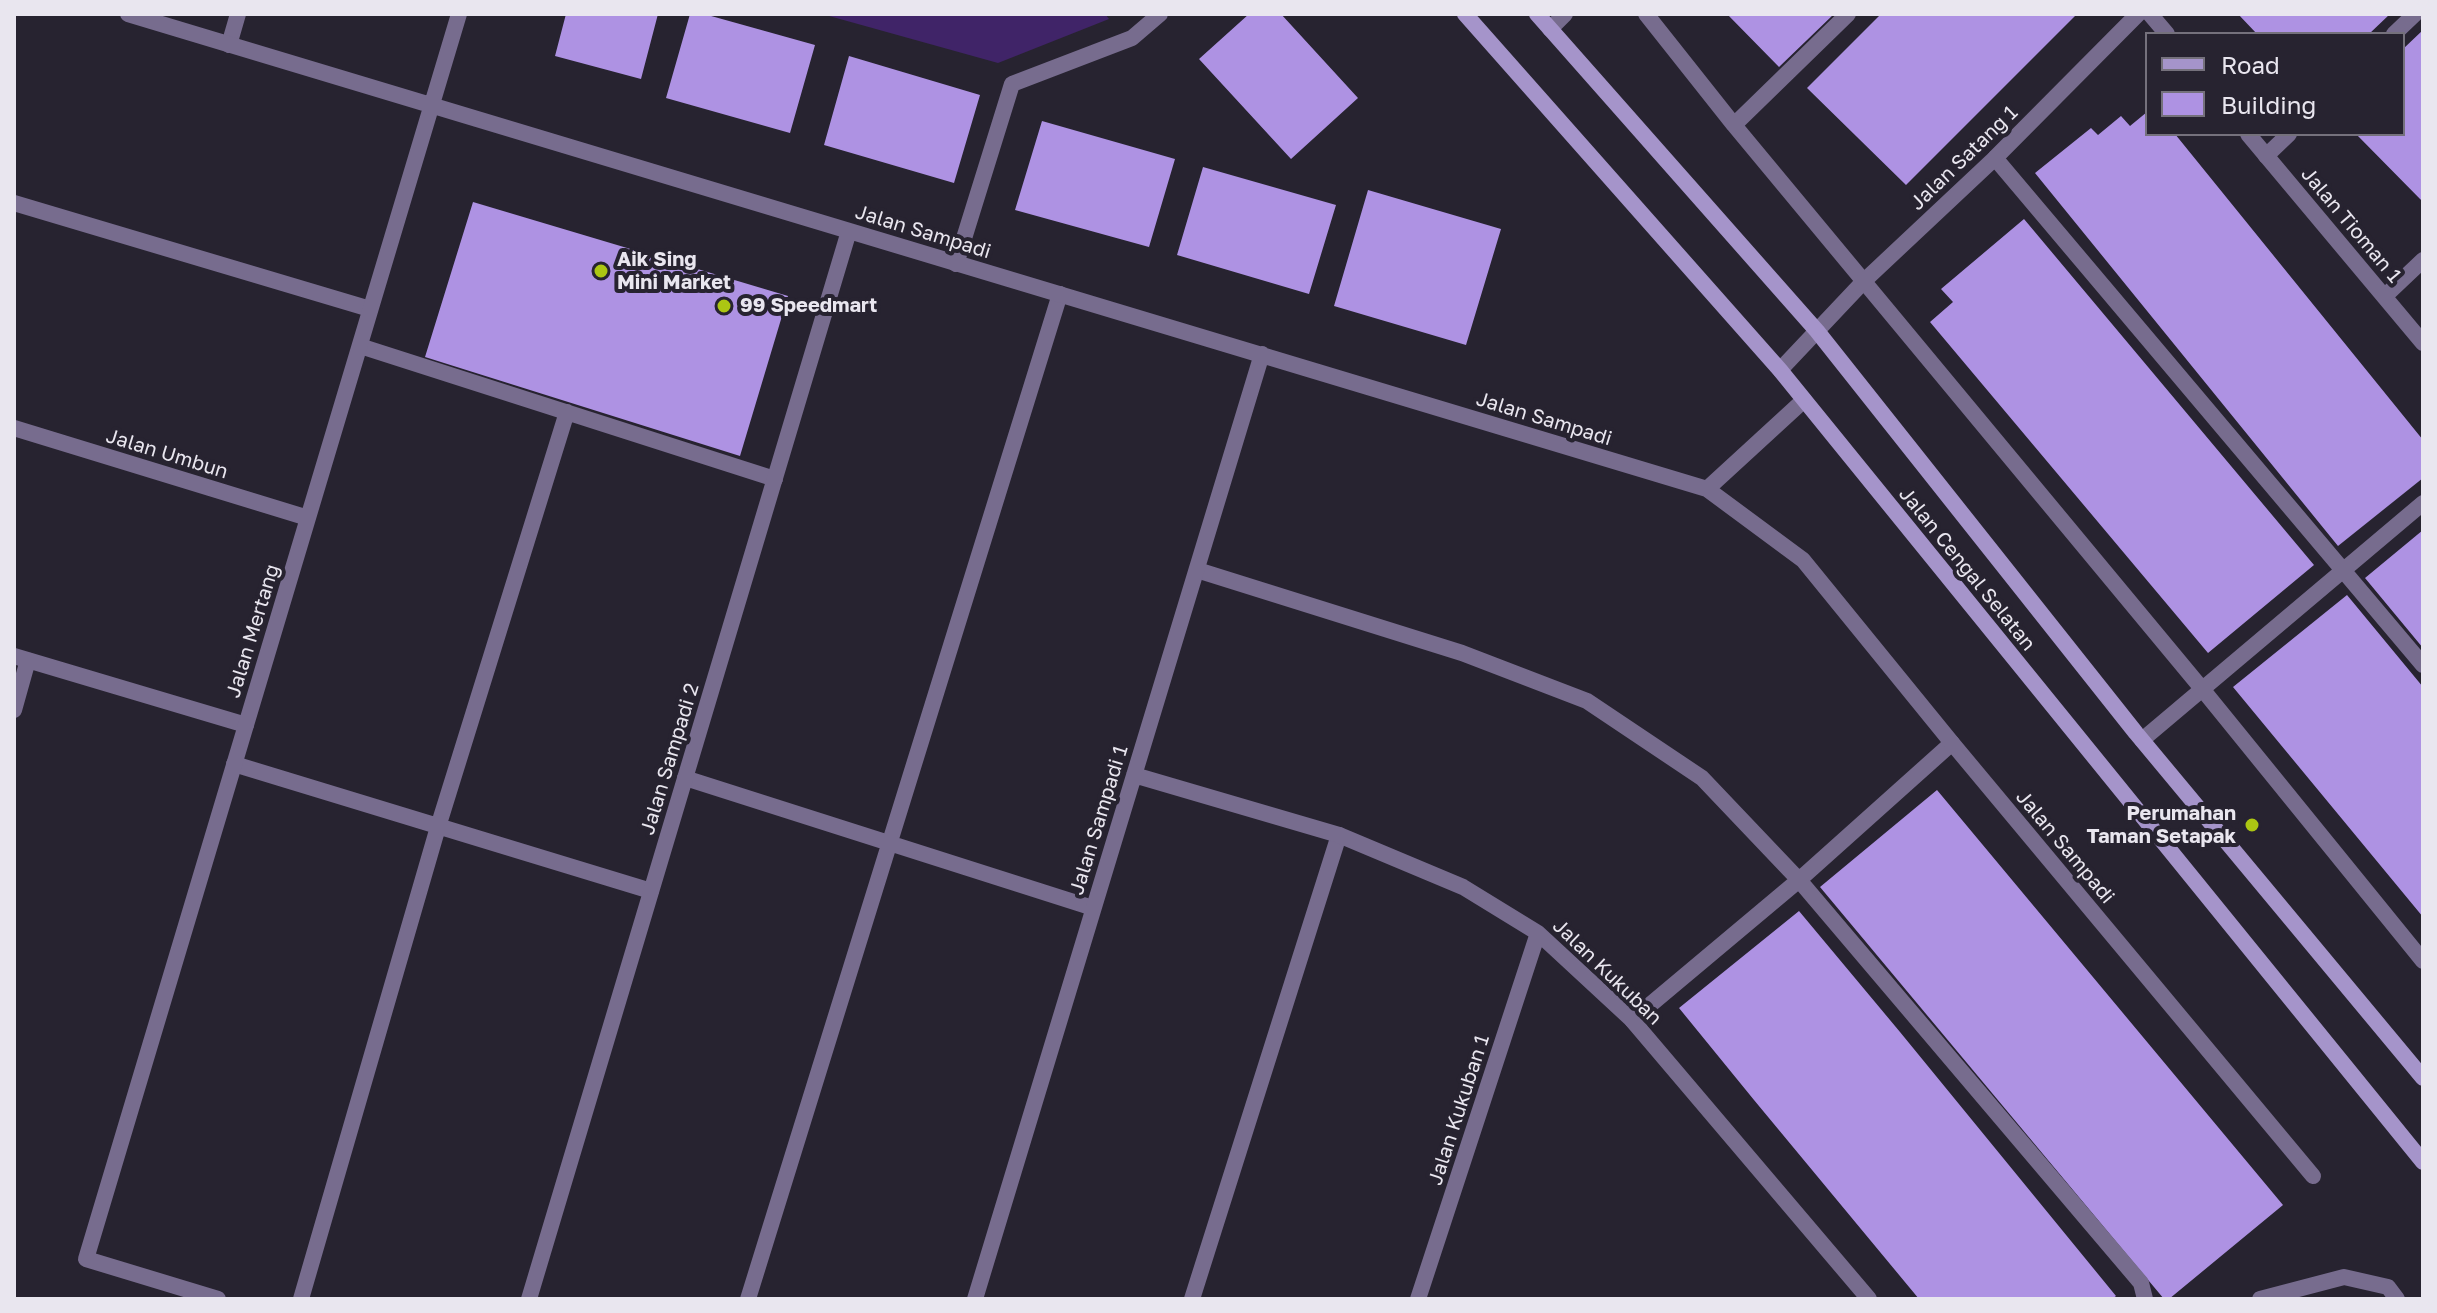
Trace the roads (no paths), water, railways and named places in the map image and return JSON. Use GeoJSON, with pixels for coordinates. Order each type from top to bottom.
{"type":"FeatureCollection","features":[{"type":"Feature","properties":{"kind":"street","name":"Jalan Sampadi"},"geometry":{"type":"LineString","coordinates":[[128,14],[1707,489],[1803,560],[2313,1176]]}},
{"type":"Feature","properties":{"kind":"street"},"geometry":{"type":"LineString","coordinates":[[229,45],[238,14]]}},
{"type":"Feature","properties":{"kind":"street","name":"Jalan Mertang"},"geometry":{"type":"LineString","coordinates":[[218,1299],[86,1259],[459,14]]}},
{"type":"Feature","properties":{"kind":"street"},"geometry":{"type":"LineString","coordinates":[[956,264],[1012,84],[1132,38],[1160,14]]}},
{"type":"Feature","properties":{"kind":"street","name":"Jalan Cengal Selatan"},"geometry":{"type":"LineString","coordinates":[[1465,14],[1780,370],[2423,1162]]}},
{"type":"Feature","properties":{"kind":"street","name":"Jalan Cengal Selatan"},"geometry":{"type":"LineString","coordinates":[[1537,14],[1817,331],[2142,740],[2423,1078]]}},
{"type":"Feature","properties":{"kind":"street"},"geometry":{"type":"LineString","coordinates":[[1550,29],[1565,14]]}},
{"type":"Feature","properties":{"kind":"street"},"geometry":{"type":"LineString","coordinates":[[1646,14],[2423,961]]}},
{"type":"Feature","properties":{"kind":"street"},"geometry":{"type":"LineString","coordinates":[[1734,125],[1848,14]]}},
{"type":"Feature","properties":{"kind":"street","name":"Jalan Satang 1"},"geometry":{"type":"LineString","coordinates":[[1780,370],[1864,281],[1995,158],[2138,14]]}},
{"type":"Feature","properties":{"kind":"street"},"geometry":{"type":"LineString","coordinates":[[2150,14],[2165,32]]}},
{"type":"Feature","properties":{"kind":"street"},"geometry":{"type":"LineString","coordinates":[[2396,32],[2415,14]]}},
{"type":"Feature","properties":{"kind":"street","name":"Jalan Tioman 1"},"geometry":{"type":"LineString","coordinates":[[2250,136],[2423,343]]}},
{"type":"Feature","properties":{"kind":"street"},"geometry":{"type":"LineString","coordinates":[[2266,156],[2287,136]]}},
{"type":"Feature","properties":{"kind":"street"},"geometry":{"type":"LineString","coordinates":[[1995,158],[2423,665]]}},
{"type":"Feature","properties":{"kind":"street"},"geometry":{"type":"LineString","coordinates":[[14,203],[370,309]]}},
{"type":"Feature","properties":{"kind":"street","name":"Jalan Sampadi 2"},"geometry":{"type":"LineString","coordinates":[[529,1299],[849,231]]}},
{"type":"Feature","properties":{"kind":"street"},"geometry":{"type":"LineString","coordinates":[[2385,296],[2423,260]]}},
{"type":"Feature","properties":{"kind":"street"},"geometry":{"type":"LineString","coordinates":[[748,1299],[1060,294]]}},
{"type":"Feature","properties":{"kind":"street"},"geometry":{"type":"LineString","coordinates":[[360,346],[775,479]]}},
{"type":"Feature","properties":{"kind":"street","name":"Jalan Sampadi 1"},"geometry":{"type":"LineString","coordinates":[[975,1299],[1262,354]]}},
{"type":"Feature","properties":{"kind":"street"},"geometry":{"type":"LineString","coordinates":[[1707,489],[1804,400]]}},
{"type":"Feature","properties":{"kind":"street"},"geometry":{"type":"LineString","coordinates":[[301,1299],[438,827],[567,412]]}},
{"type":"Feature","properties":{"kind":"street","name":"Jalan Umbun"},"geometry":{"type":"LineString","coordinates":[[14,428],[308,518]]}},
{"type":"Feature","properties":{"kind":"street"},"geometry":{"type":"LineString","coordinates":[[2142,740],[2423,503]]}},
{"type":"Feature","properties":{"kind":"street"},"geometry":{"type":"LineString","coordinates":[[1197,570],[1462,653],[1587,701],[1702,778],[1799,880],[2141,1283],[2145,1299]]}},
{"type":"Feature","properties":{"kind":"street"},"geometry":{"type":"LineString","coordinates":[[14,710],[21,658],[246,725]]}},
{"type":"Feature","properties":{"kind":"street"},"geometry":{"type":"LineString","coordinates":[[1632,1020],[1799,880],[1952,743]]}},
{"type":"Feature","properties":{"kind":"street"},"geometry":{"type":"LineString","coordinates":[[234,764],[651,891]]}},
{"type":"Feature","properties":{"kind":"street","name":"Jalan Kukuban"},"geometry":{"type":"LineString","coordinates":[[1134,775],[1339,835],[1463,887],[1538,933],[1632,1020],[1869,1299]]}},
{"type":"Feature","properties":{"kind":"street"},"geometry":{"type":"LineString","coordinates":[[685,778],[1093,908]]}},
{"type":"Feature","properties":{"kind":"street"},"geometry":{"type":"LineString","coordinates":[[1192,1299],[1339,835]]}},
{"type":"Feature","properties":{"kind":"street","name":"Jalan Kukuban 1"},"geometry":{"type":"LineString","coordinates":[[1418,1299],[1538,933]]}},
{"type":"Feature","properties":{"kind":"street"},"geometry":{"type":"LineString","coordinates":[[2260,1299],[2344,1277],[2388,1287],[2397,1299]]}},
{"type":"Feature","properties":{"kind":"place","name":"Aik Sing Mini Market"},"geometry":{"type":"Point","coordinates":[601,271]}},
{"type":"Feature","properties":{"kind":"place","name":"99 Speedmart"},"geometry":{"type":"Point","coordinates":[724,306]}},
{"type":"Feature","properties":{"kind":"place","name":"Perumahan Taman Setapak"},"geometry":{"type":"Point","coordinates":[2252,825]}}]}
